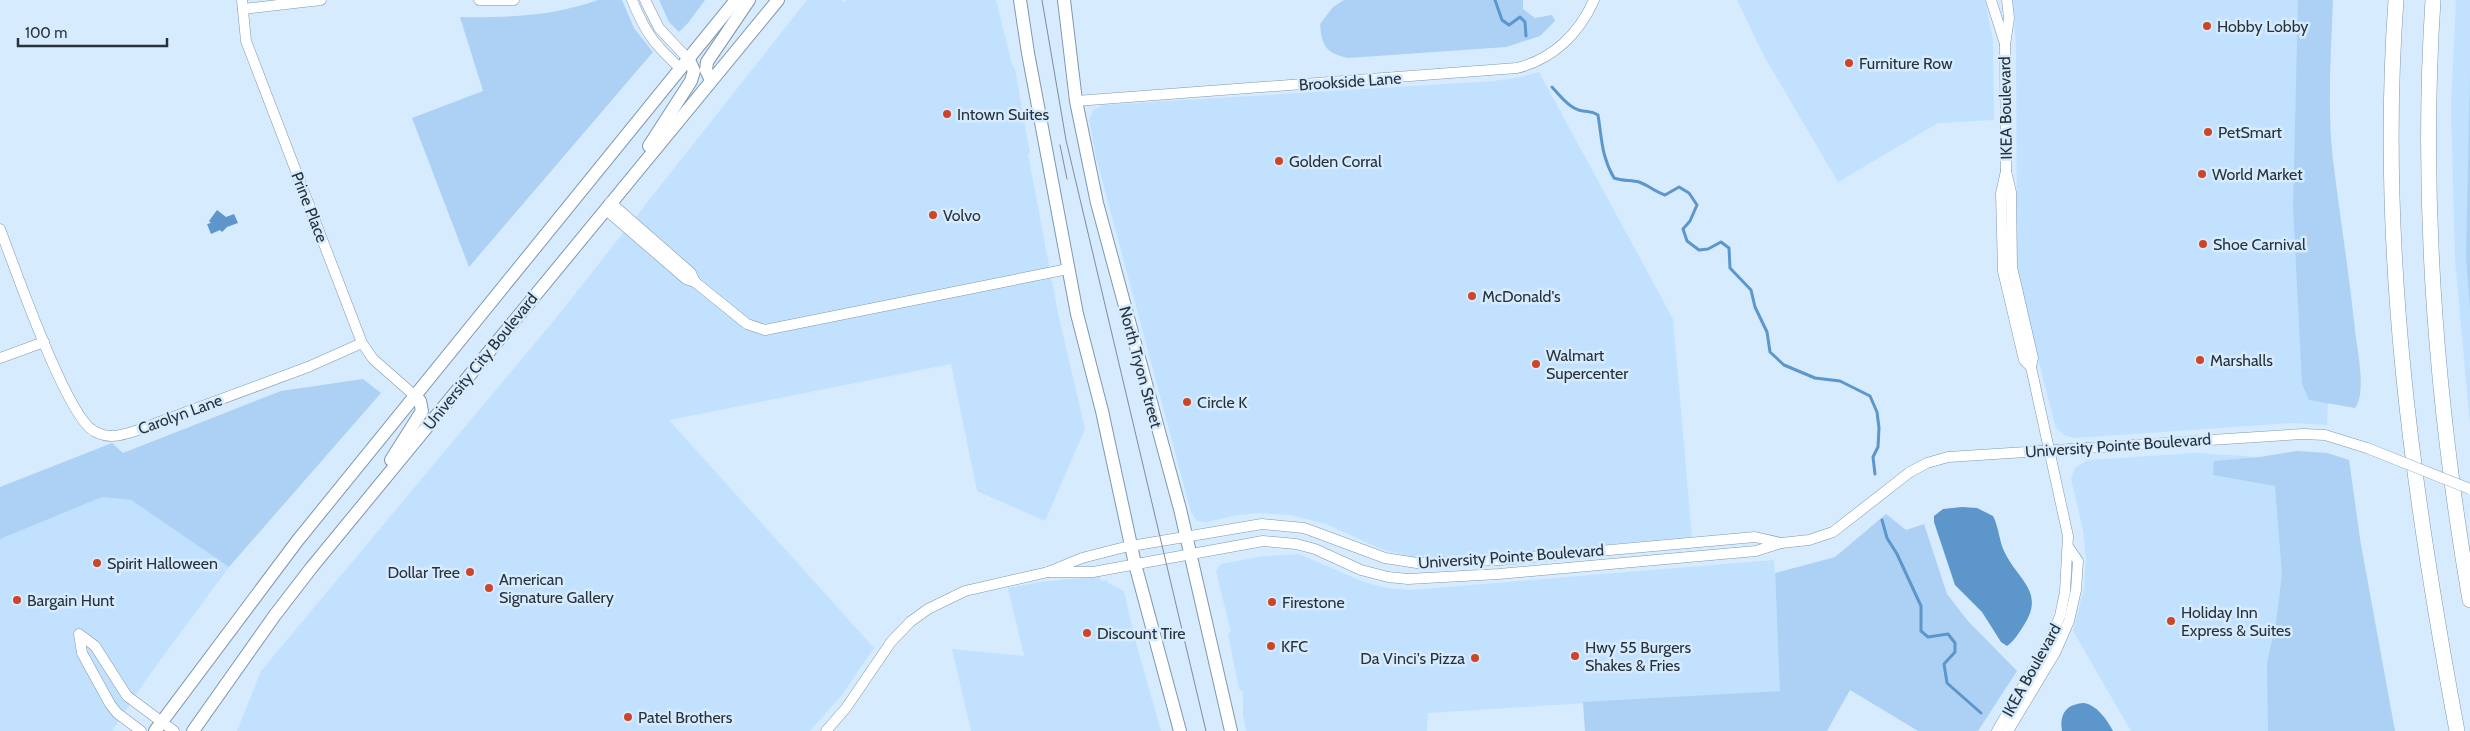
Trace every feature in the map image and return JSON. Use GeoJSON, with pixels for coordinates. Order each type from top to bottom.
{"type":"FeatureCollection","features":[{"type":"Feature","properties":{"kind":"highway"},"geometry":{"type":"LineString","coordinates":[[2396,0],[2392,170],[2399,332],[2419,514],[2457,731]]}},
{"type":"Feature","properties":{"kind":"highway"},"geometry":{"type":"LineString","coordinates":[[2433,0],[2429,167],[2434,320],[2450,480],[2470,600]]}},
{"type":"Feature","properties":{"kind":"main road","name":"University City Boulevard"},"geometry":{"type":"LineString","coordinates":[[159,726],[250,602],[414,395],[736,0]]}},
{"type":"Feature","properties":{"kind":"main road"},"geometry":{"type":"LineString","coordinates":[[711,80],[706,70],[707,62],[749,0]]}},
{"type":"Feature","properties":{"kind":"main road","name":"University City Boulevard"},"geometry":{"type":"LineString","coordinates":[[193,731],[275,615],[375,489],[778,0]]}},
{"type":"Feature","properties":{"kind":"main road"},"geometry":{"type":"LineString","coordinates":[[1020,0],[1068,269],[1135,564],[1180,731]]}},
{"type":"Feature","properties":{"kind":"main road","name":"North Tryon Street"},"geometry":{"type":"LineString","coordinates":[[1064,0],[1076,101],[1097,203],[1180,510],[1231,731]]}},
{"type":"Feature","properties":{"kind":"main road"},"geometry":{"type":"LineString","coordinates":[[633,176],[650,144],[691,81],[694,71],[684,64]]}},
{"type":"Feature","properties":{"kind":"main road"},"geometry":{"type":"LineString","coordinates":[[375,489],[406,433],[422,410],[420,401],[414,395]]}},
{"type":"Feature","properties":{"kind":"street"},"geometry":{"type":"LineString","coordinates":[[242,4],[321,0]]}},
{"type":"Feature","properties":{"kind":"street"},"geometry":{"type":"LineString","coordinates":[[479,0],[514,0]]}},
{"type":"Feature","properties":{"kind":"street"},"geometry":{"type":"LineString","coordinates":[[632,0],[641,22],[654,44],[684,64]]}},
{"type":"Feature","properties":{"kind":"street"},"geometry":{"type":"LineString","coordinates":[[645,0],[659,28],[684,64]]}},
{"type":"Feature","properties":{"kind":"street","name":"Brookside Lane"},"geometry":{"type":"LineString","coordinates":[[1076,101],[1517,68],[1538,61],[1561,46],[1582,23],[1594,0]]}},
{"type":"Feature","properties":{"kind":"street","name":"IKEA Boulevard"},"geometry":{"type":"LineString","coordinates":[[1991,0],[2005,45]]}},
{"type":"Feature","properties":{"kind":"street","name":"IKEA Boulevard"},"geometry":{"type":"LineString","coordinates":[[1997,731],[2055,630],[2065,592],[2069,548],[2050,450],[2030,368],[2024,360],[2003,271],[2001,193],[2006,171],[2005,45],[2009,25],[2007,0]]}},
{"type":"Feature","properties":{"kind":"street","name":"Prine Place"},"geometry":{"type":"LineString","coordinates":[[242,4],[246,42],[362,343],[373,360],[414,395]]}},
{"type":"Feature","properties":{"kind":"street"},"geometry":{"type":"LineString","coordinates":[[607,206],[686,279],[695,282],[752,328],[769,330],[1068,269]]}},
{"type":"Feature","properties":{"kind":"street","name":"Carolyn Lane"},"geometry":{"type":"LineString","coordinates":[[0,229],[44,342],[74,409],[89,428],[109,436],[120,436],[156,424],[308,367],[362,343]]}},
{"type":"Feature","properties":{"kind":"street"},"geometry":{"type":"LineString","coordinates":[[0,358],[44,342]]}},
{"type":"Feature","properties":{"kind":"street","name":"University Pointe Boulevard"},"geometry":{"type":"LineString","coordinates":[[1048,572],[1079,574],[1248,542],[1286,542],[1315,550],[1361,570],[1388,577],[1408,579],[1499,574],[1756,551],[1781,543],[1809,540],[1838,529],[1910,472],[1936,460],[1968,455],[2303,434],[2325,435],[2367,448],[2470,489]]}},
{"type":"Feature","properties":{"kind":"street","name":"University Pointe Boulevard"},"geometry":{"type":"LineString","coordinates":[[1048,572],[1082,558],[1131,546],[1245,525],[1283,524],[1311,530],[1390,559],[1416,563],[1500,560],[1755,537],[1781,543]]}},
{"type":"Feature","properties":{"kind":"street","name":"IKEA Boulevard"},"geometry":{"type":"LineString","coordinates":[[2008,731],[2054,653],[2069,621],[2076,590],[2078,561],[2069,548]]}},
{"type":"Feature","properties":{"kind":"street"},"geometry":{"type":"LineString","coordinates":[[826,731],[846,708],[887,647],[922,612],[942,600],[965,591],[1048,572]]}},
{"type":"Feature","properties":{"kind":"street"},"geometry":{"type":"LineString","coordinates":[[141,731],[116,713],[110,704],[82,654],[79,634],[95,646],[127,696],[159,726],[174,731]]}},
{"type":"Feature","properties":{"kind":"shaded area"},"geometry":{"type":"Polygon","coordinates":[[[598,0],[622,0],[634,28],[653,52],[469,267],[412,118],[483,91],[460,17],[495,17],[547,13],[598,0]]]}},
{"type":"Feature","properties":{"kind":"shaded area"},"geometry":{"type":"Polygon","coordinates":[[[659,0],[705,0],[679,32],[669,22],[659,0]]]}},
{"type":"Feature","properties":{"kind":"shaded area"},"geometry":{"type":"Polygon","coordinates":[[[807,0],[842,0],[843,3],[848,0],[996,0],[1012,64],[1015,69],[1030,153],[1028,154],[1058,313],[1085,429],[1045,521],[977,491],[951,364],[669,420],[874,648],[842,695],[810,731],[237,731],[261,671],[556,318],[807,0]]]}},
{"type":"Feature","properties":{"kind":"shaded area"},"geometry":{"type":"Polygon","coordinates":[[[1344,0],[1523,0],[1523,9],[1535,18],[1552,15],[1555,21],[1540,36],[1506,47],[1348,58],[1335,54],[1326,48],[1320,24],[1333,7],[1344,0]]]}},
{"type":"Feature","properties":{"kind":"shaded area"},"geometry":{"type":"Polygon","coordinates":[[[1737,0],[1985,0],[1993,40],[1994,120],[1938,123],[1838,182],[1764,56],[1737,0]]]}},
{"type":"Feature","properties":{"kind":"shaded area"},"geometry":{"type":"Polygon","coordinates":[[[2013,0],[2325,0],[2329,370],[2327,425],[2293,423],[2075,438],[2066,436],[2056,428],[2031,332],[2017,262],[2016,48],[2013,0]]]}},
{"type":"Feature","properties":{"kind":"shaded area"},"geometry":{"type":"Polygon","coordinates":[[[2298,0],[2333,0],[2330,80],[2331,140],[2360,370],[2359,401],[2355,408],[2309,400],[2302,384],[2293,207],[2298,0]]]}},
{"type":"Feature","properties":{"kind":"shaded area"},"geometry":{"type":"Polygon","coordinates":[[[2456,0],[2470,0],[2470,425],[2455,259],[2451,109],[2456,0]]]}},
{"type":"Feature","properties":{"kind":"shaded area"},"geometry":{"type":"Polygon","coordinates":[[[1539,72],[1673,319],[1692,537],[1497,554],[1411,557],[1381,549],[1326,524],[1290,515],[1260,513],[1238,515],[1207,522],[1197,521],[1191,512],[1096,157],[1089,120],[1093,110],[1103,105],[1494,81],[1539,72]]]}},
{"type":"Feature","properties":{"kind":"shaded area"},"geometry":{"type":"Polygon","coordinates":[[[2470,75],[2470,309],[2466,256],[2470,75]]]}},
{"type":"Feature","properties":{"kind":"shaded area"},"geometry":{"type":"Polygon","coordinates":[[[217,210],[226,217],[234,214],[238,223],[227,227],[222,232],[220,230],[211,234],[207,224],[211,223],[209,221],[217,210]]]}},
{"type":"Feature","properties":{"kind":"shaded area"},"geometry":{"type":"Polygon","coordinates":[[[363,379],[381,393],[229,567],[131,500],[102,497],[0,539],[0,487],[112,443],[123,453],[281,391],[363,379]]]}},
{"type":"Feature","properties":{"kind":"shaded area"},"geometry":{"type":"Polygon","coordinates":[[[2297,451],[2327,453],[2349,460],[2360,539],[2279,731],[2131,731],[2073,631],[2084,588],[2086,559],[2083,530],[2071,479],[2075,468],[2088,460],[2196,453],[2260,457],[2297,451]]]}},
{"type":"Feature","properties":{"kind":"shaded area"},"geometry":{"type":"Polygon","coordinates":[[[2297,451],[2327,453],[2349,460],[2360,539],[2395,731],[2268,731],[2267,663],[2276,622],[2282,575],[2275,486],[2213,475],[2214,461],[2260,457],[2297,451]]]}},
{"type":"Feature","properties":{"kind":"shaded area"},"geometry":{"type":"Polygon","coordinates":[[[0,487],[36,522],[102,497],[131,500],[229,567],[150,674],[112,731],[0,731],[0,487]]]}},
{"type":"Feature","properties":{"kind":"shaded area"},"geometry":{"type":"Polygon","coordinates":[[[1977,508],[1993,516],[2005,553],[2028,587],[2031,595],[2030,614],[2018,634],[2007,646],[2001,642],[1982,612],[1955,585],[1934,522],[1934,516],[1943,509],[1977,508]]]}},
{"type":"Feature","properties":{"kind":"shaded area"},"geometry":{"type":"Polygon","coordinates":[[[1886,514],[1906,530],[1924,524],[1947,594],[1968,621],[2017,671],[1978,731],[1918,731],[1850,690],[1827,731],[1585,731],[1583,702],[1780,691],[1775,573],[1835,557],[1886,514]]]}},
{"type":"Feature","properties":{"kind":"shaded area"},"geometry":{"type":"Polygon","coordinates":[[[1299,554],[1364,582],[1387,588],[1410,590],[1774,560],[1781,691],[1428,713],[1427,731],[1246,731],[1243,715],[1243,692],[1239,689],[1228,634],[1231,632],[1216,571],[1221,564],[1264,556],[1299,554]]]}},
{"type":"Feature","properties":{"kind":"shaded area"},"geometry":{"type":"Polygon","coordinates":[[[1100,576],[1101,581],[1107,580],[1108,583],[1124,591],[1134,636],[1161,731],[971,731],[952,649],[1024,656],[1008,588],[1041,582],[1100,576]]]}},
{"type":"Feature","properties":{"kind":"shaded area"},"geometry":{"type":"Polygon","coordinates":[[[2084,703],[2097,710],[2105,718],[2113,731],[2062,731],[2063,714],[2073,705],[2084,703]]]}},
{"type":"Feature","properties":{"kind":"waterway"},"geometry":{"type":"LineString","coordinates":[[1495,0],[1502,20],[1509,25],[1520,17],[1525,22],[1526,36]]}},
{"type":"Feature","properties":{"kind":"waterway"},"geometry":{"type":"LineString","coordinates":[[1552,87],[1574,108],[1598,115],[1604,154],[1614,178],[1639,182],[1665,195],[1679,187],[1689,193],[1697,205],[1690,221],[1683,229],[1687,241],[1699,250],[1708,249],[1721,242],[1729,248],[1730,268],[1751,290],[1755,307],[1767,332],[1770,352],[1784,365],[1815,378],[1840,381],[1870,396],[1877,412],[1879,428],[1878,447],[1873,457],[1875,474]]}},
{"type":"Feature","properties":{"kind":"waterway"},"geometry":{"type":"LineString","coordinates":[[1882,520],[1887,538],[1897,554],[1921,606],[1921,631],[1928,637],[1948,634],[1955,643],[1955,652],[1944,664],[1947,683],[1981,713]]}},
{"type":"Feature","properties":{"kind":"tram line"},"geometry":{"type":"LineString","coordinates":[[1042,0],[1066,140],[1206,731]]}},
{"type":"Feature","properties":{"kind":"tram line"},"geometry":{"type":"LineString","coordinates":[[1060,145],[1067,179]]}},
{"type":"Feature","properties":{"kind":"place","name":"Hobby Lobby"},"geometry":{"type":"Point","coordinates":[2207,26]}},
{"type":"Feature","properties":{"kind":"place","name":"Furniture Row"},"geometry":{"type":"Point","coordinates":[1849,63]}},
{"type":"Feature","properties":{"kind":"place","name":"Intown Suites"},"geometry":{"type":"Point","coordinates":[947,114]}},
{"type":"Feature","properties":{"kind":"place","name":"PetSmart"},"geometry":{"type":"Point","coordinates":[2208,132]}},
{"type":"Feature","properties":{"kind":"place","name":"Golden Corral"},"geometry":{"type":"Point","coordinates":[1279,161]}},
{"type":"Feature","properties":{"kind":"place","name":"World Market"},"geometry":{"type":"Point","coordinates":[2202,174]}},
{"type":"Feature","properties":{"kind":"place","name":"Volvo"},"geometry":{"type":"Point","coordinates":[933,215]}},
{"type":"Feature","properties":{"kind":"place","name":"Shoe Carnival"},"geometry":{"type":"Point","coordinates":[2203,244]}},
{"type":"Feature","properties":{"kind":"place","name":"McDonald's"},"geometry":{"type":"Point","coordinates":[1472,296]}},
{"type":"Feature","properties":{"kind":"place","name":"Marshalls"},"geometry":{"type":"Point","coordinates":[2200,360]}},
{"type":"Feature","properties":{"kind":"place","name":"Walmart Supercenter"},"geometry":{"type":"Point","coordinates":[1536,364]}},
{"type":"Feature","properties":{"kind":"place","name":"Circle K"},"geometry":{"type":"Point","coordinates":[1187,402]}},
{"type":"Feature","properties":{"kind":"place","name":"Spirit Halloween"},"geometry":{"type":"Point","coordinates":[97,563]}},
{"type":"Feature","properties":{"kind":"place","name":"Dollar Tree"},"geometry":{"type":"Point","coordinates":[470,572]}},
{"type":"Feature","properties":{"kind":"place","name":"American Signature Gallery"},"geometry":{"type":"Point","coordinates":[489,588]}},
{"type":"Feature","properties":{"kind":"place","name":"Bargain Hunt"},"geometry":{"type":"Point","coordinates":[17,600]}},
{"type":"Feature","properties":{"kind":"place","name":"Firestone"},"geometry":{"type":"Point","coordinates":[1272,602]}},
{"type":"Feature","properties":{"kind":"place","name":"Holiday Inn Express & Suites"},"geometry":{"type":"Point","coordinates":[2171,621]}},
{"type":"Feature","properties":{"kind":"place","name":"Discount Tire"},"geometry":{"type":"Point","coordinates":[1087,633]}},
{"type":"Feature","properties":{"kind":"place","name":"KFC"},"geometry":{"type":"Point","coordinates":[1271,646]}},
{"type":"Feature","properties":{"kind":"place","name":"Hwy 55 Burgers Shakes & Fries"},"geometry":{"type":"Point","coordinates":[1575,656]}},
{"type":"Feature","properties":{"kind":"place","name":"Da Vinci's Pizza"},"geometry":{"type":"Point","coordinates":[1475,658]}},
{"type":"Feature","properties":{"kind":"place","name":"Patel Brothers"},"geometry":{"type":"Point","coordinates":[628,717]}}]}
